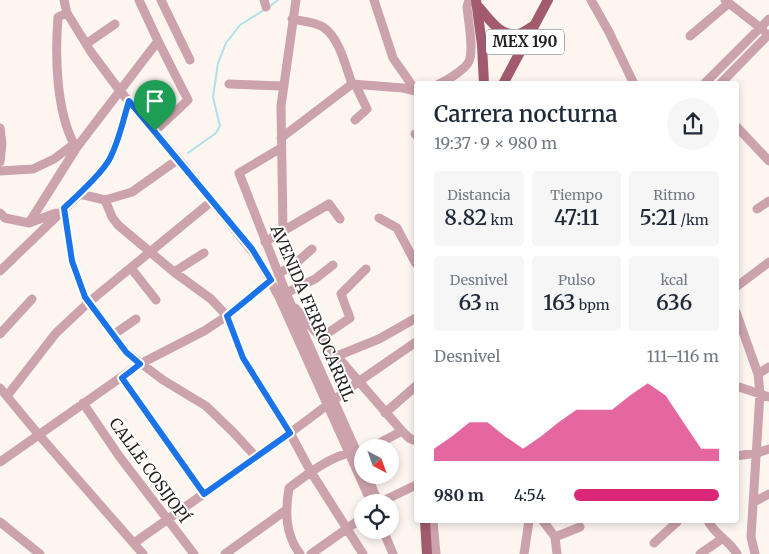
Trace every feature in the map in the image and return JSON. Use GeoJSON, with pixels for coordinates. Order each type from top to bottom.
{"type":"FeatureCollection","features":[{"type":"Feature","properties":{"kind":"main road","name":"MEX 190"},"geometry":{"type":"LineString","coordinates":[[505,81],[548,0]]}},
{"type":"Feature","properties":{"kind":"main road"},"geometry":{"type":"LineString","coordinates":[[474,1],[498,29],[505,33],[520,34],[533,26]]}},
{"type":"Feature","properties":{"kind":"main road"},"geometry":{"type":"LineString","coordinates":[[474,1],[482,44],[484,81]]}},
{"type":"Feature","properties":{"kind":"main road"},"geometry":{"type":"LineString","coordinates":[[425,523],[427,554]]}},
{"type":"Feature","properties":{"kind":"street"},"geometry":{"type":"LineString","coordinates":[[64,0],[67,13],[86,44],[120,91],[275,277],[331,403],[354,448]]}},
{"type":"Feature","properties":{"kind":"street"},"geometry":{"type":"LineString","coordinates":[[139,0],[188,100],[155,131]]}},
{"type":"Feature","properties":{"kind":"street"},"geometry":{"type":"LineString","coordinates":[[161,0],[190,60]]}},
{"type":"Feature","properties":{"kind":"street"},"geometry":{"type":"LineString","coordinates":[[283,231],[281,106],[296,0]]}},
{"type":"Feature","properties":{"kind":"street"},"geometry":{"type":"LineString","coordinates":[[374,0],[393,58],[414,88]]}},
{"type":"Feature","properties":{"kind":"street"},"geometry":{"type":"LineString","coordinates":[[591,0],[633,81]]}},
{"type":"Feature","properties":{"kind":"street"},"geometry":{"type":"LineString","coordinates":[[447,81],[468,63],[471,51],[467,7],[474,1]]}},
{"type":"Feature","properties":{"kind":"street"},"geometry":{"type":"LineString","coordinates":[[690,36],[727,1],[769,34],[723,81]]}},
{"type":"Feature","properties":{"kind":"street"},"geometry":{"type":"LineString","coordinates":[[67,13],[58,17],[59,90],[67,128],[76,146]]}},
{"type":"Feature","properties":{"kind":"street"},"geometry":{"type":"LineString","coordinates":[[707,81],[769,18]]}},
{"type":"Feature","properties":{"kind":"street"},"geometry":{"type":"LineString","coordinates":[[292,19],[316,24],[329,32],[341,51],[352,84],[356,86],[367,110],[355,120]]}},
{"type":"Feature","properties":{"kind":"street"},"geometry":{"type":"LineString","coordinates":[[86,44],[115,24]]}},
{"type":"Feature","properties":{"kind":"street"},"geometry":{"type":"LineString","coordinates":[[29,223],[76,146],[158,41]]}},
{"type":"Feature","properties":{"kind":"street"},"geometry":{"type":"LineString","coordinates":[[229,84],[283,86]]}},
{"type":"Feature","properties":{"kind":"street"},"geometry":{"type":"LineString","coordinates":[[282,138],[352,84],[414,91]]}},
{"type":"Feature","properties":{"kind":"street"},"geometry":{"type":"LineString","coordinates":[[0,271],[61,210],[80,194],[109,161],[129,101]]}},
{"type":"Feature","properties":{"kind":"street"},"geometry":{"type":"LineString","coordinates":[[0,128],[2,144],[0,162]]}},
{"type":"Feature","properties":{"kind":"street"},"geometry":{"type":"LineString","coordinates":[[739,129],[769,162]]}},
{"type":"Feature","properties":{"kind":"street"},"geometry":{"type":"LineString","coordinates":[[0,171],[33,168],[54,159],[76,146]]}},
{"type":"Feature","properties":{"kind":"street","name":"AVENIDA FERROCARRIL"},"geometry":{"type":"LineString","coordinates":[[281,148],[239,173],[265,242],[275,277],[291,304],[331,403]]}},
{"type":"Feature","properties":{"kind":"street"},"geometry":{"type":"LineString","coordinates":[[80,194],[105,200],[132,192],[173,163]]}},
{"type":"Feature","properties":{"kind":"street"},"geometry":{"type":"LineString","coordinates":[[105,200],[112,217],[118,225],[174,272],[212,299],[227,316],[243,358],[290,433],[311,472],[364,554]]}},
{"type":"Feature","properties":{"kind":"street"},"geometry":{"type":"LineString","coordinates":[[7,396],[56,333],[89,302],[212,201]]}},
{"type":"Feature","properties":{"kind":"street"},"geometry":{"type":"LineString","coordinates":[[758,209],[769,201]]}},
{"type":"Feature","properties":{"kind":"street"},"geometry":{"type":"LineString","coordinates":[[265,242],[329,204],[340,220]]}},
{"type":"Feature","properties":{"kind":"street"},"geometry":{"type":"LineString","coordinates":[[0,213],[5,218],[29,223],[61,210]]}},
{"type":"Feature","properties":{"kind":"street"},"geometry":{"type":"LineString","coordinates":[[61,210],[72,261],[85,297],[126,352],[163,380],[206,406],[256,457]]}},
{"type":"Feature","properties":{"kind":"street"},"geometry":{"type":"LineString","coordinates":[[379,218],[396,228],[414,260]]}},
{"type":"Feature","properties":{"kind":"street"},"geometry":{"type":"LineString","coordinates":[[0,462],[140,364],[204,331],[227,316],[312,249]]}},
{"type":"Feature","properties":{"kind":"street"},"geometry":{"type":"LineString","coordinates":[[174,272],[204,252]]}},
{"type":"Feature","properties":{"kind":"street"},"geometry":{"type":"LineString","coordinates":[[739,284],[769,262]]}},
{"type":"Feature","properties":{"kind":"street"},"geometry":{"type":"LineString","coordinates":[[286,293],[315,278],[333,264]]}},
{"type":"Feature","properties":{"kind":"street"},"geometry":{"type":"LineString","coordinates":[[131,268],[156,300]]}},
{"type":"Feature","properties":{"kind":"street"},"geometry":{"type":"LineString","coordinates":[[322,337],[350,318],[341,294],[366,269]]}},
{"type":"Feature","properties":{"kind":"street"},"geometry":{"type":"LineString","coordinates":[[0,334],[32,299]]}},
{"type":"Feature","properties":{"kind":"street"},"geometry":{"type":"LineString","coordinates":[[291,304],[322,337],[385,413],[409,438],[414,440]]}},
{"type":"Feature","properties":{"kind":"street"},"geometry":{"type":"LineString","coordinates":[[113,335],[136,319]]}},
{"type":"Feature","properties":{"kind":"street"},"geometry":{"type":"LineString","coordinates":[[337,356],[379,339],[414,319]]}},
{"type":"Feature","properties":{"kind":"street"},"geometry":{"type":"LineString","coordinates":[[739,320],[765,395],[757,453],[751,538],[755,554]]}},
{"type":"Feature","properties":{"kind":"street"},"geometry":{"type":"LineString","coordinates":[[134,543],[414,343]]}},
{"type":"Feature","properties":{"kind":"street"},"geometry":{"type":"LineString","coordinates":[[758,374],[769,367]]}},
{"type":"Feature","properties":{"kind":"street"},"geometry":{"type":"LineString","coordinates":[[122,378],[204,494]]}},
{"type":"Feature","properties":{"kind":"street"},"geometry":{"type":"LineString","coordinates":[[739,387],[765,395]]}},
{"type":"Feature","properties":{"kind":"street"},"geometry":{"type":"LineString","coordinates":[[0,388],[143,554]]}},
{"type":"Feature","properties":{"kind":"street"},"geometry":{"type":"LineString","coordinates":[[385,413],[414,388]]}},
{"type":"Feature","properties":{"kind":"street","name":"CALLE COSIJOPÍ"},"geometry":{"type":"LineString","coordinates":[[83,403],[119,456],[194,554]]}},
{"type":"Feature","properties":{"kind":"street"},"geometry":{"type":"LineString","coordinates":[[387,439],[402,431]]}},
{"type":"Feature","properties":{"kind":"street"},"geometry":{"type":"LineString","coordinates":[[739,456],[769,449]]}},
{"type":"Feature","properties":{"kind":"street"},"geometry":{"type":"LineString","coordinates":[[300,554],[291,543],[286,510],[289,488],[311,472],[354,453]]}},
{"type":"Feature","properties":{"kind":"street"},"geometry":{"type":"LineString","coordinates":[[397,494],[414,486]]}},
{"type":"Feature","properties":{"kind":"street"},"geometry":{"type":"LineString","coordinates":[[754,502],[769,494]]}},
{"type":"Feature","properties":{"kind":"street"},"geometry":{"type":"LineString","coordinates":[[225,554],[286,510]]}},
{"type":"Feature","properties":{"kind":"street"},"geometry":{"type":"LineString","coordinates":[[0,522],[40,554]]}},
{"type":"Feature","properties":{"kind":"street"},"geometry":{"type":"LineString","coordinates":[[432,523],[436,554]]}},
{"type":"Feature","properties":{"kind":"street"},"geometry":{"type":"LineString","coordinates":[[524,554],[529,523]]}},
{"type":"Feature","properties":{"kind":"street"},"geometry":{"type":"LineString","coordinates":[[544,523],[555,537],[557,554]]}},
{"type":"Feature","properties":{"kind":"street"},"geometry":{"type":"LineString","coordinates":[[654,543],[676,523]]}},
{"type":"Feature","properties":{"kind":"street"},"geometry":{"type":"LineString","coordinates":[[710,523],[733,546],[737,554]]}},
{"type":"Feature","properties":{"kind":"street"},"geometry":{"type":"LineString","coordinates":[[311,554],[354,524]]}},
{"type":"Feature","properties":{"kind":"street"},"geometry":{"type":"LineString","coordinates":[[555,537],[580,527]]}},
{"type":"Feature","properties":{"kind":"street"},"geometry":{"type":"LineString","coordinates":[[700,554],[723,538]]}},
{"type":"Feature","properties":{"kind":"street"},"geometry":{"type":"LineString","coordinates":[[387,539],[393,554]]}},
{"type":"Feature","properties":{"kind":"street"},"geometry":{"type":"LineString","coordinates":[[393,539],[399,554]]}},
{"type":"Feature","properties":{"kind":"waterway"},"geometry":{"type":"LineString","coordinates":[[270,6],[278,0]]}},
{"type":"Feature","properties":{"kind":"waterway"},"geometry":{"type":"LineString","coordinates":[[188,153],[216,133],[220,126],[213,97],[218,63],[226,43],[240,25],[264,10]]}},
{"type":"Feature","properties":{"kind":"route"},"geometry":{"type":"LineString","coordinates":[[129,101],[155,131],[252,249],[271,280],[227,316],[243,358],[290,433],[204,494],[122,378],[140,364],[126,352],[85,297],[72,261],[64,208],[80,194],[109,161],[129,101]]}}]}
